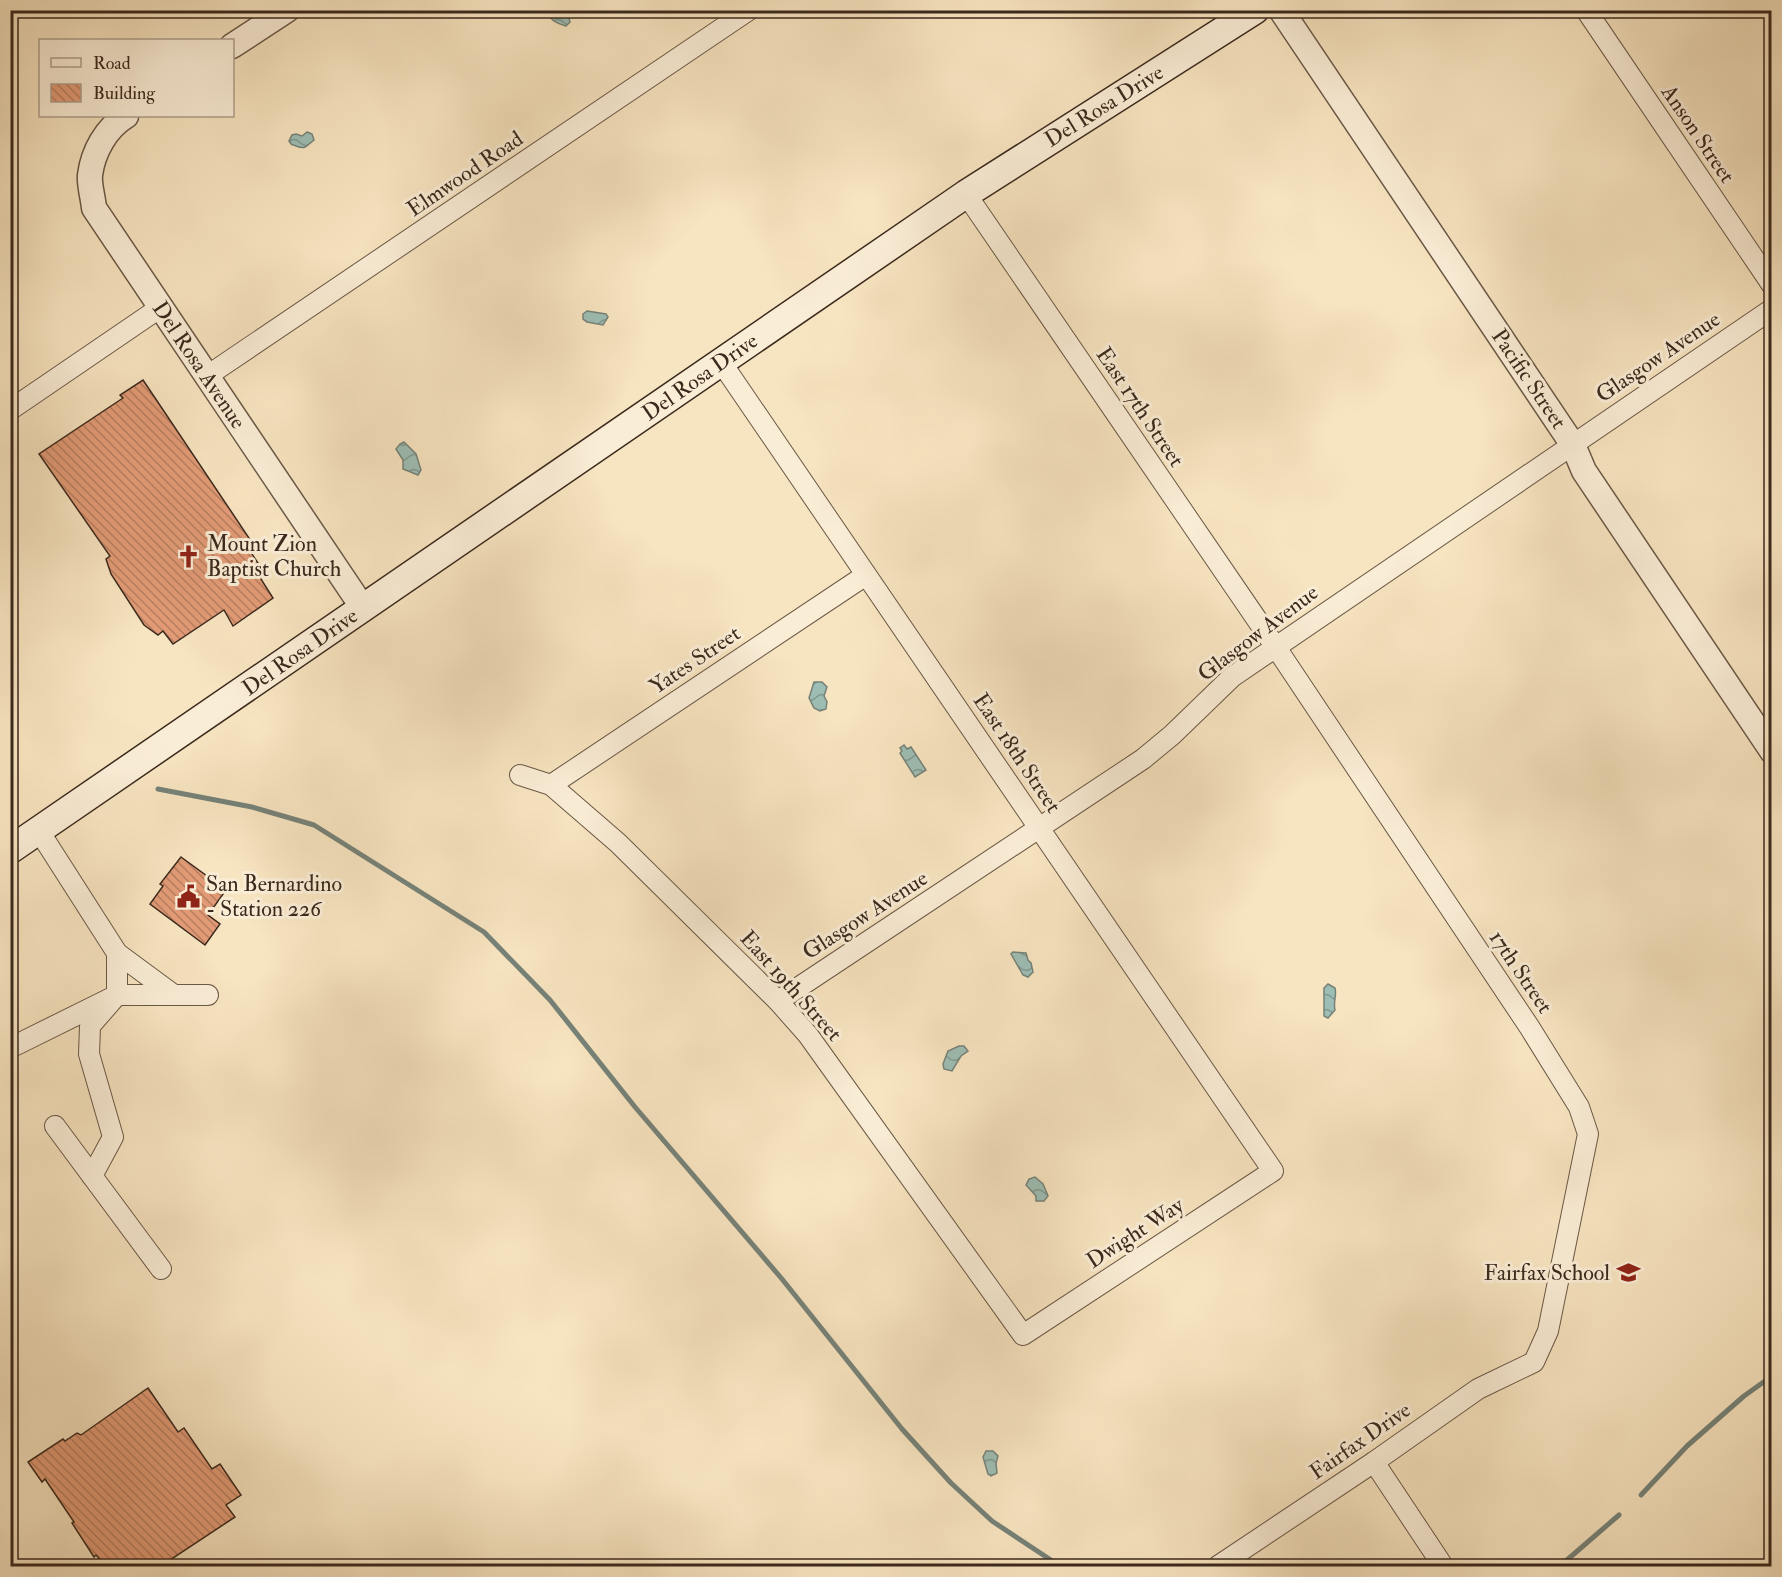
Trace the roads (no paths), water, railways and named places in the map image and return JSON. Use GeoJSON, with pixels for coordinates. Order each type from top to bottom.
{"type":"FeatureCollection","features":[{"type":"Feature","properties":{"kind":"main road","name":"Del Rosa Drive"},"geometry":{"type":"LineString","coordinates":[[10,850],[966,194],[1255,10]]}},
{"type":"Feature","properties":{"kind":"street"},"geometry":{"type":"LineString","coordinates":[[234,45],[287,10]]}},
{"type":"Feature","properties":{"kind":"street","name":"Elmwood Road"},"geometry":{"type":"LineString","coordinates":[[207,376],[749,10]]}},
{"type":"Feature","properties":{"kind":"street","name":"Pacific Street"},"geometry":{"type":"LineString","coordinates":[[1281,10],[1573,445],[1584,471],[1771,748]]}},
{"type":"Feature","properties":{"kind":"street","name":"Anson Street"},"geometry":{"type":"LineString","coordinates":[[1586,10],[1772,285]]}},
{"type":"Feature","properties":{"kind":"street","name":"Del Rosa Avenue"},"geometry":{"type":"LineString","coordinates":[[124,117],[115,122],[96,150],[89,176],[94,208],[363,608]]}},
{"type":"Feature","properties":{"kind":"street","name":"East 17th Street"},"geometry":{"type":"LineString","coordinates":[[966,194],[1275,646]]}},
{"type":"Feature","properties":{"kind":"street"},"geometry":{"type":"LineString","coordinates":[[10,410],[160,308]]}},
{"type":"Feature","properties":{"kind":"street","name":"Glasgow Avenue"},"geometry":{"type":"LineString","coordinates":[[778,1001],[1143,759],[1232,677],[1275,646],[1772,309]]}},
{"type":"Feature","properties":{"kind":"street","name":"East 18th Street"},"geometry":{"type":"LineString","coordinates":[[721,363],[1273,1171]]}},
{"type":"Feature","properties":{"kind":"street","name":"Yates Street"},"geometry":{"type":"LineString","coordinates":[[551,785],[866,575]]}},
{"type":"Feature","properties":{"kind":"street","name":"17th Street"},"geometry":{"type":"LineString","coordinates":[[1275,646],[1518,1010],[1579,1107],[1588,1134],[1548,1331],[1534,1362]]}},
{"type":"Feature","properties":{"kind":"street","name":"East 19th Street"},"geometry":{"type":"LineString","coordinates":[[520,775],[551,785],[618,843],[778,1001],[808,1035],[1023,1335]]}},
{"type":"Feature","properties":{"kind":"street"},"geometry":{"type":"LineString","coordinates":[[39,831],[117,953],[174,995]]}},
{"type":"Feature","properties":{"kind":"street"},"geometry":{"type":"LineString","coordinates":[[92,1176],[113,1137],[89,1054],[90,1026],[117,995],[117,953]]}},
{"type":"Feature","properties":{"kind":"street"},"geometry":{"type":"LineString","coordinates":[[10,1048],[117,995],[208,995]]}},
{"type":"Feature","properties":{"kind":"street"},"geometry":{"type":"LineString","coordinates":[[55,1126],[161,1269]]}},
{"type":"Feature","properties":{"kind":"street","name":"Dwight Way"},"geometry":{"type":"LineString","coordinates":[[1023,1335],[1273,1171]]}},
{"type":"Feature","properties":{"kind":"street","name":"Fairfax Drive"},"geometry":{"type":"LineString","coordinates":[[1218,1566],[1374,1462],[1478,1389],[1534,1362]]}},
{"type":"Feature","properties":{"kind":"street"},"geometry":{"type":"LineString","coordinates":[[1374,1462],[1443,1566]]}},
{"type":"Feature","properties":{"kind":"water"},"geometry":{"type":"Polygon","coordinates":[[[546,11],[567,11],[570,22],[566,26],[560,24],[546,11]]]}},
{"type":"Feature","properties":{"kind":"water"},"geometry":{"type":"Polygon","coordinates":[[[307,132],[312,134],[314,140],[306,147],[292,145],[289,141],[292,135],[302,136],[307,132]]]}},
{"type":"Feature","properties":{"kind":"water"},"geometry":{"type":"Polygon","coordinates":[[[587,311],[606,314],[608,317],[603,325],[587,322],[583,319],[583,314],[587,311]]]}},
{"type":"Feature","properties":{"kind":"water"},"geometry":{"type":"Polygon","coordinates":[[[404,442],[416,454],[421,470],[418,475],[403,469],[403,460],[396,449],[404,442]]]}},
{"type":"Feature","properties":{"kind":"water"},"geometry":{"type":"Polygon","coordinates":[[[814,682],[822,682],[827,687],[824,696],[827,702],[826,709],[820,711],[814,708],[809,698],[814,682]]]}},
{"type":"Feature","properties":{"kind":"water"},"geometry":{"type":"Polygon","coordinates":[[[904,745],[907,749],[911,747],[926,770],[915,777],[900,753],[902,751],[900,748],[904,745]]]}},
{"type":"Feature","properties":{"kind":"water"},"geometry":{"type":"Polygon","coordinates":[[[1013,952],[1026,953],[1033,972],[1028,977],[1023,975],[1011,954],[1013,952]]]}},
{"type":"Feature","properties":{"kind":"water"},"geometry":{"type":"Polygon","coordinates":[[[1328,984],[1335,988],[1336,994],[1335,1010],[1328,1018],[1324,1016],[1324,988],[1328,984]]]}},
{"type":"Feature","properties":{"kind":"water"},"geometry":{"type":"Polygon","coordinates":[[[964,1046],[968,1051],[961,1056],[952,1071],[944,1069],[943,1064],[948,1051],[964,1046]]]}},
{"type":"Feature","properties":{"kind":"water"},"geometry":{"type":"Polygon","coordinates":[[[1035,1177],[1043,1184],[1048,1196],[1044,1201],[1036,1201],[1036,1196],[1026,1185],[1029,1179],[1035,1177]]]}},
{"type":"Feature","properties":{"kind":"water"},"geometry":{"type":"Polygon","coordinates":[[[986,1451],[993,1451],[998,1456],[997,1473],[991,1476],[988,1474],[983,1457],[986,1451]]]}},
{"type":"Feature","properties":{"kind":"waterway"},"geometry":{"type":"LineString","coordinates":[[158,789],[252,807],[314,825],[484,932],[550,1000],[635,1107],[782,1279],[902,1429],[951,1483],[992,1521],[1060,1566]]}},
{"type":"Feature","properties":{"kind":"waterway"},"geometry":{"type":"LineString","coordinates":[[1641,1495],[1687,1446],[1744,1396],[1772,1376]]}},
{"type":"Feature","properties":{"kind":"waterway"},"geometry":{"type":"LineString","coordinates":[[1560,1566],[1619,1515]]}},
{"type":"Feature","properties":{"kind":"place","name":"Mount Zion Baptist Church"},"geometry":{"type":"Point","coordinates":[189,557]}},
{"type":"Feature","properties":{"kind":"place","name":"San Bernardino - Station 226"},"geometry":{"type":"Point","coordinates":[188,897]}},
{"type":"Feature","properties":{"kind":"place","name":"Fairfax School"},"geometry":{"type":"Point","coordinates":[1628,1273]}}]}
